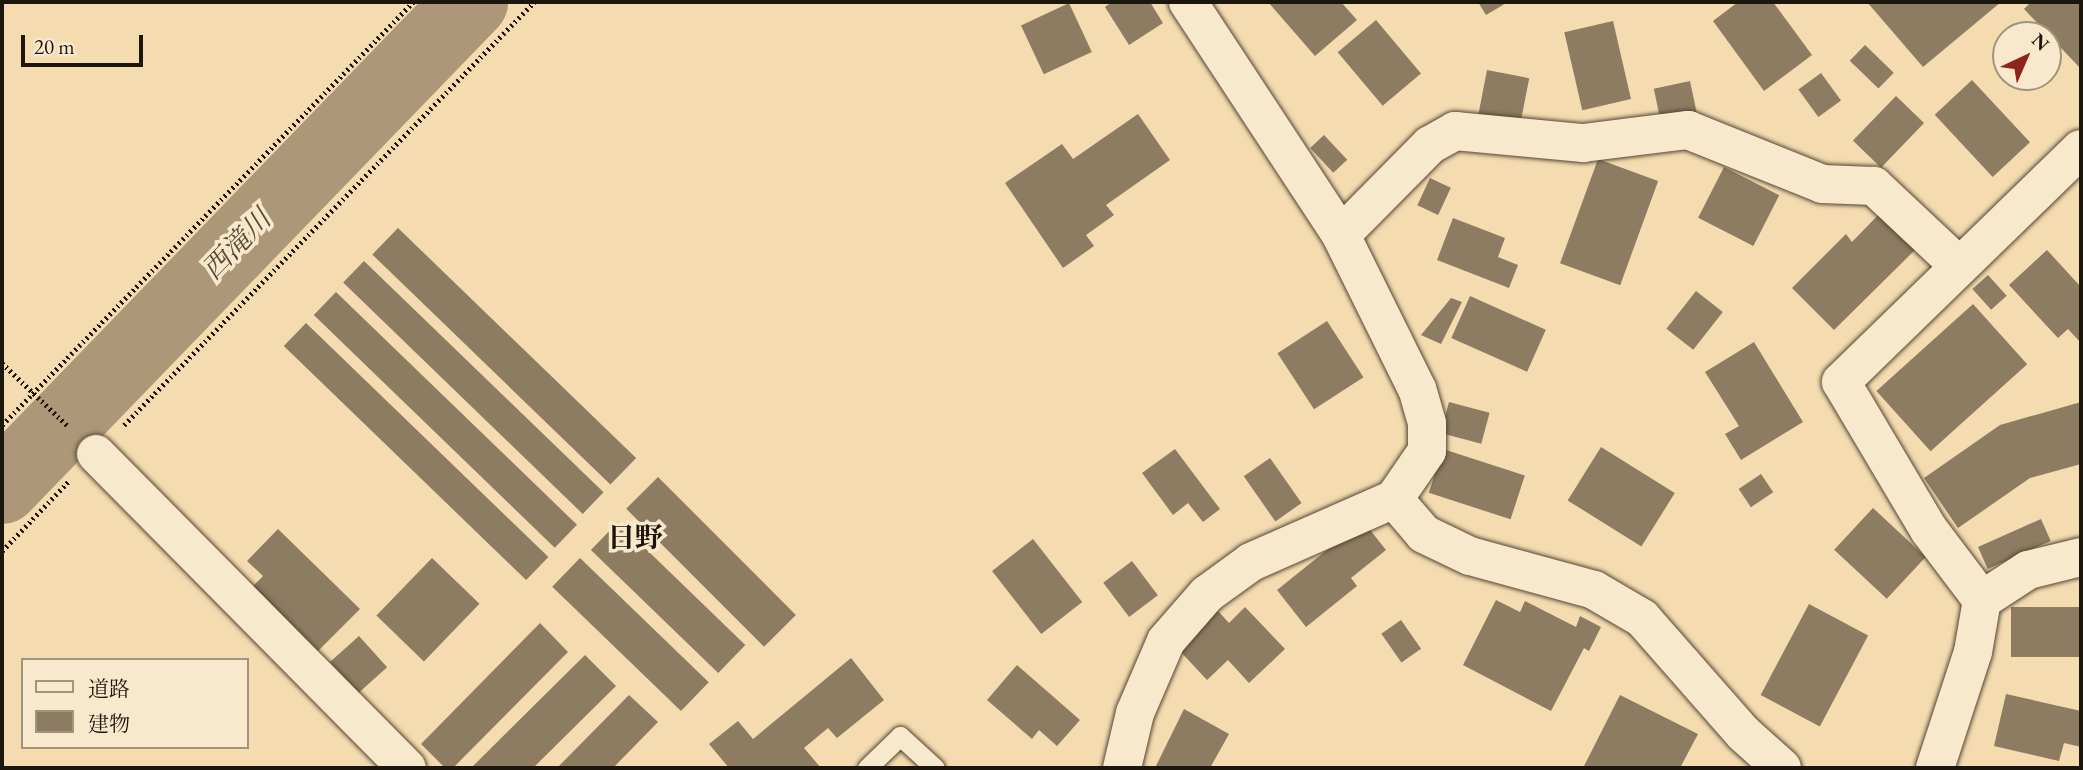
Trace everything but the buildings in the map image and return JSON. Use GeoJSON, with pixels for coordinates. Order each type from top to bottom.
{"type":"FeatureCollection","features":[{"type":"Feature","properties":{"kind":"street"},"geometry":{"type":"LineString","coordinates":[[1122,768],[1135,713],[1166,641],[1207,594],[1251,562],[1394,499],[1427,451],[1427,423],[1417,389],[1341,235],[1199,6]]}},
{"type":"Feature","properties":{"kind":"street"},"geometry":{"type":"LineString","coordinates":[[1341,235],[1430,145],[1455,131],[1583,143],[1688,130],[1822,184],[1874,186],[1958,265]]}},
{"type":"Feature","properties":{"kind":"street"},"geometry":{"type":"LineString","coordinates":[[1935,768],[1973,652],[1982,600],[1929,530],[1841,382],[1958,265],[2081,149]]}},
{"type":"Feature","properties":{"kind":"street"},"geometry":{"type":"LineString","coordinates":[[84,442],[407,768]]}},
{"type":"Feature","properties":{"kind":"street"},"geometry":{"type":"LineString","coordinates":[[1394,499],[1424,534],[1470,556],[1594,590],[1642,618],[1744,734],[1782,768]]}},
{"type":"Feature","properties":{"kind":"street"},"geometry":{"type":"LineString","coordinates":[[1982,600],[2028,570],[2081,557]]}},
{"type":"Feature","properties":{"kind":"lane"},"geometry":{"type":"LineString","coordinates":[[867,768],[900,736],[935,768]]}},
{"type":"Feature","properties":{"kind":"path"},"geometry":{"type":"LineString","coordinates":[[2,425],[413,2]]}},
{"type":"Feature","properties":{"kind":"path"},"geometry":{"type":"LineString","coordinates":[[2,551],[84,442],[534,2]]}},
{"type":"Feature","properties":{"kind":"path"},"geometry":{"type":"LineString","coordinates":[[2,363],[84,442]]}},
{"type":"Feature","properties":{"kind":"waterway","name":"西滝川"},"geometry":{"type":"LineString","coordinates":[[2,487],[471,2]]}},
{"type":"Feature","properties":{"kind":"district","name":"日野"},"geometry":{"type":"Point","coordinates":[635,537]}}]}
